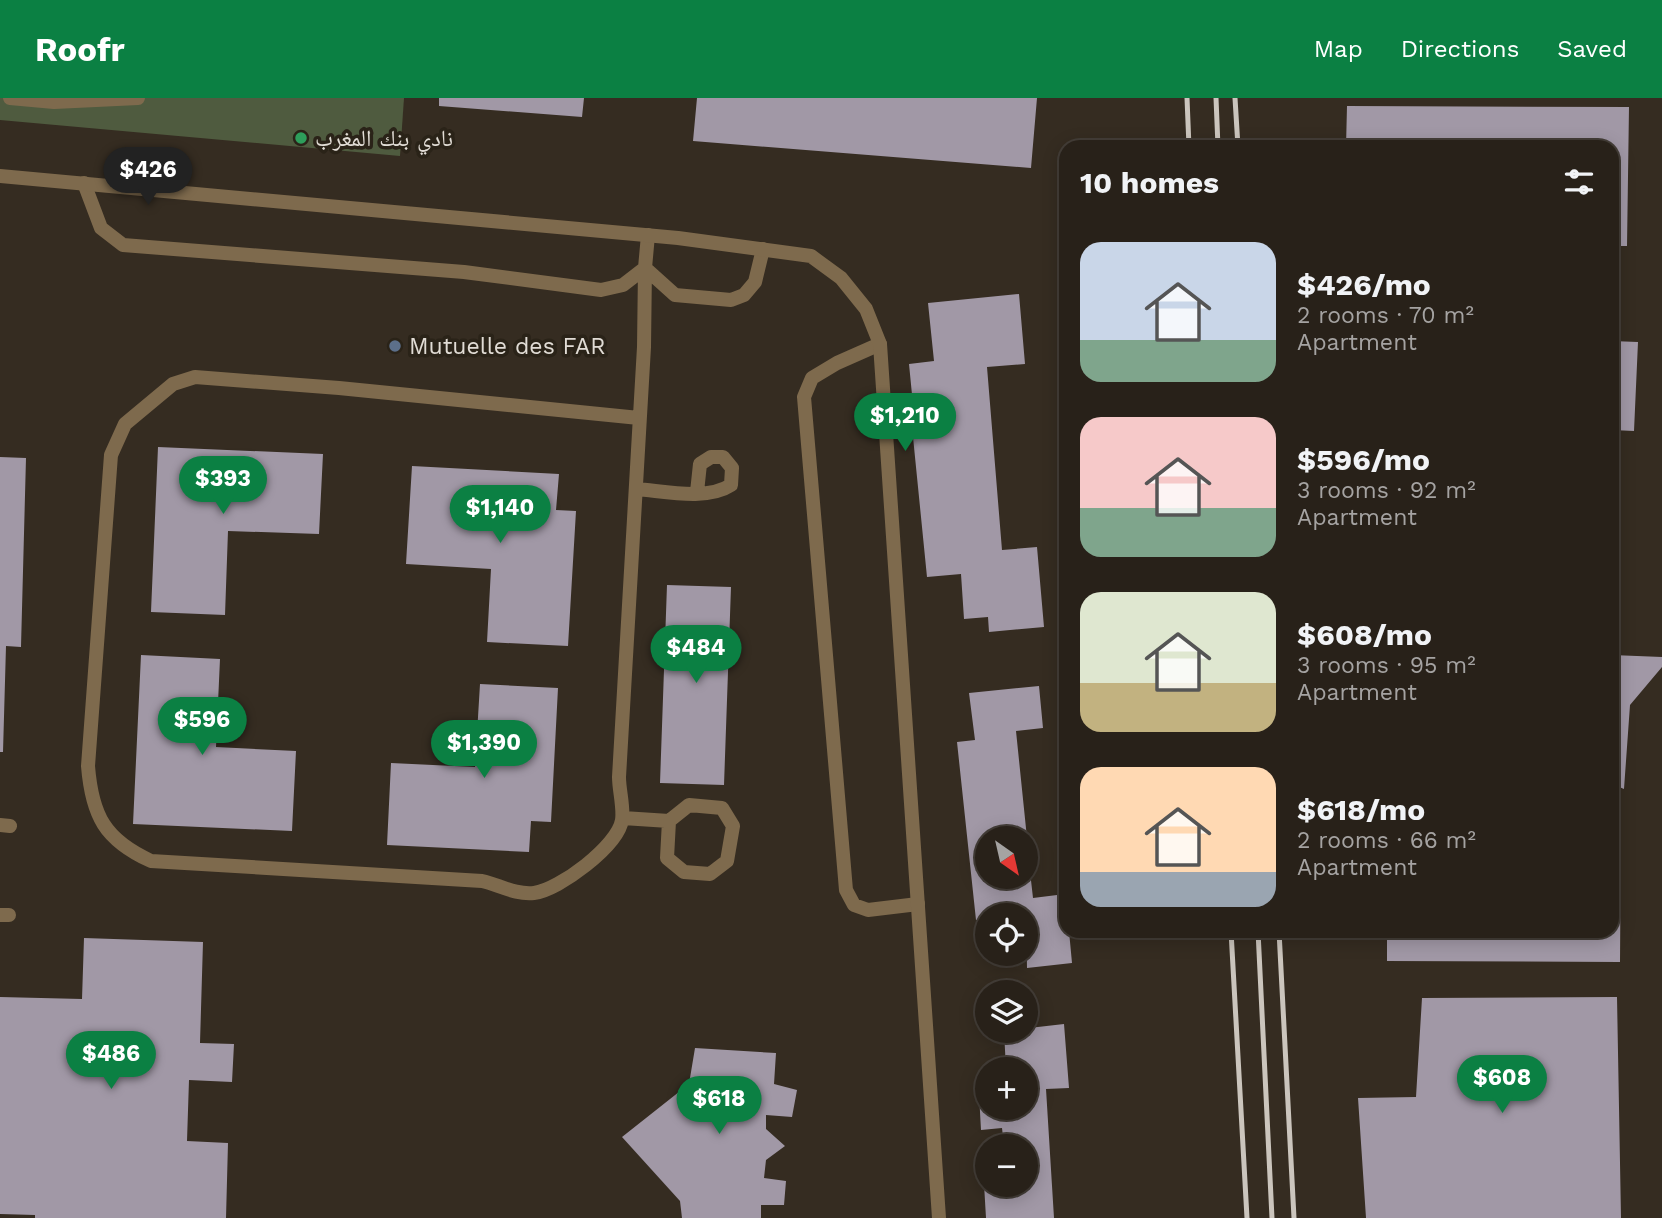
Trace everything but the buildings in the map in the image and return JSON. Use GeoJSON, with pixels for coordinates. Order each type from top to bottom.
{"type":"FeatureCollection","features":[{"type":"Feature","properties":{"kind":"street"},"geometry":{"type":"LineString","coordinates":[[10,98],[54,102],[138,98]]}},
{"type":"Feature","properties":{"kind":"street"},"geometry":{"type":"LineString","coordinates":[[0,176],[648,235],[811,256],[841,278],[866,309],[880,344],[939,1218]]}},
{"type":"Feature","properties":{"kind":"street"},"geometry":{"type":"LineString","coordinates":[[84,183],[101,228],[123,245],[464,272],[601,290],[623,285],[645,268]]}},
{"type":"Feature","properties":{"kind":"street"},"geometry":{"type":"LineString","coordinates":[[639,418],[339,388],[195,377],[173,384],[125,424],[111,456],[88,766],[91,799],[112,836],[130,851],[151,860],[482,881],[519,893],[535,893],[556,886],[603,849],[617,834],[623,818],[619,777],[644,347],[648,235]]}},
{"type":"Feature","properties":{"kind":"street"},"geometry":{"type":"LineString","coordinates":[[645,268],[674,295],[731,300],[744,295],[755,282],[763,249]]}},
{"type":"Feature","properties":{"kind":"street"},"geometry":{"type":"LineString","coordinates":[[880,344],[837,363],[812,378],[804,397],[846,890],[854,905],[868,910],[918,904]]}},
{"type":"Feature","properties":{"kind":"street"},"geometry":{"type":"LineString","coordinates":[[636,489],[697,492]]}},
{"type":"Feature","properties":{"kind":"street"},"geometry":{"type":"LineString","coordinates":[[623,818],[669,821],[688,806],[722,808],[733,825],[727,861],[710,874],[684,872],[667,858],[669,821]]}},
{"type":"Feature","properties":{"kind":"green space","name":"نادي بنك المغرب"},"geometry":{"type":"Polygon","coordinates":[[[0,98],[404,98],[400,156],[0,120],[0,98]]]}},
{"type":"Feature","properties":{"kind":"railway"},"geometry":{"type":"LineString","coordinates":[[1187,98],[1189,140]]}},
{"type":"Feature","properties":{"kind":"railway"},"geometry":{"type":"LineString","coordinates":[[1216,98],[1218,140]]}},
{"type":"Feature","properties":{"kind":"railway"},"geometry":{"type":"LineString","coordinates":[[1235,98],[1238,140]]}},
{"type":"Feature","properties":{"kind":"railway"},"geometry":{"type":"LineString","coordinates":[[1231,938],[1247,1218]]}},
{"type":"Feature","properties":{"kind":"railway"},"geometry":{"type":"LineString","coordinates":[[1258,938],[1272,1218]]}},
{"type":"Feature","properties":{"kind":"railway"},"geometry":{"type":"LineString","coordinates":[[1279,938],[1294,1218]]}},
{"type":"Feature","properties":{"kind":"place","name":"نادي بنك المغرب"},"geometry":{"type":"Point","coordinates":[301,138]}},
{"type":"Feature","properties":{"kind":"place","name":"Mutuelle des FAR"},"geometry":{"type":"Point","coordinates":[395,346]}}]}
